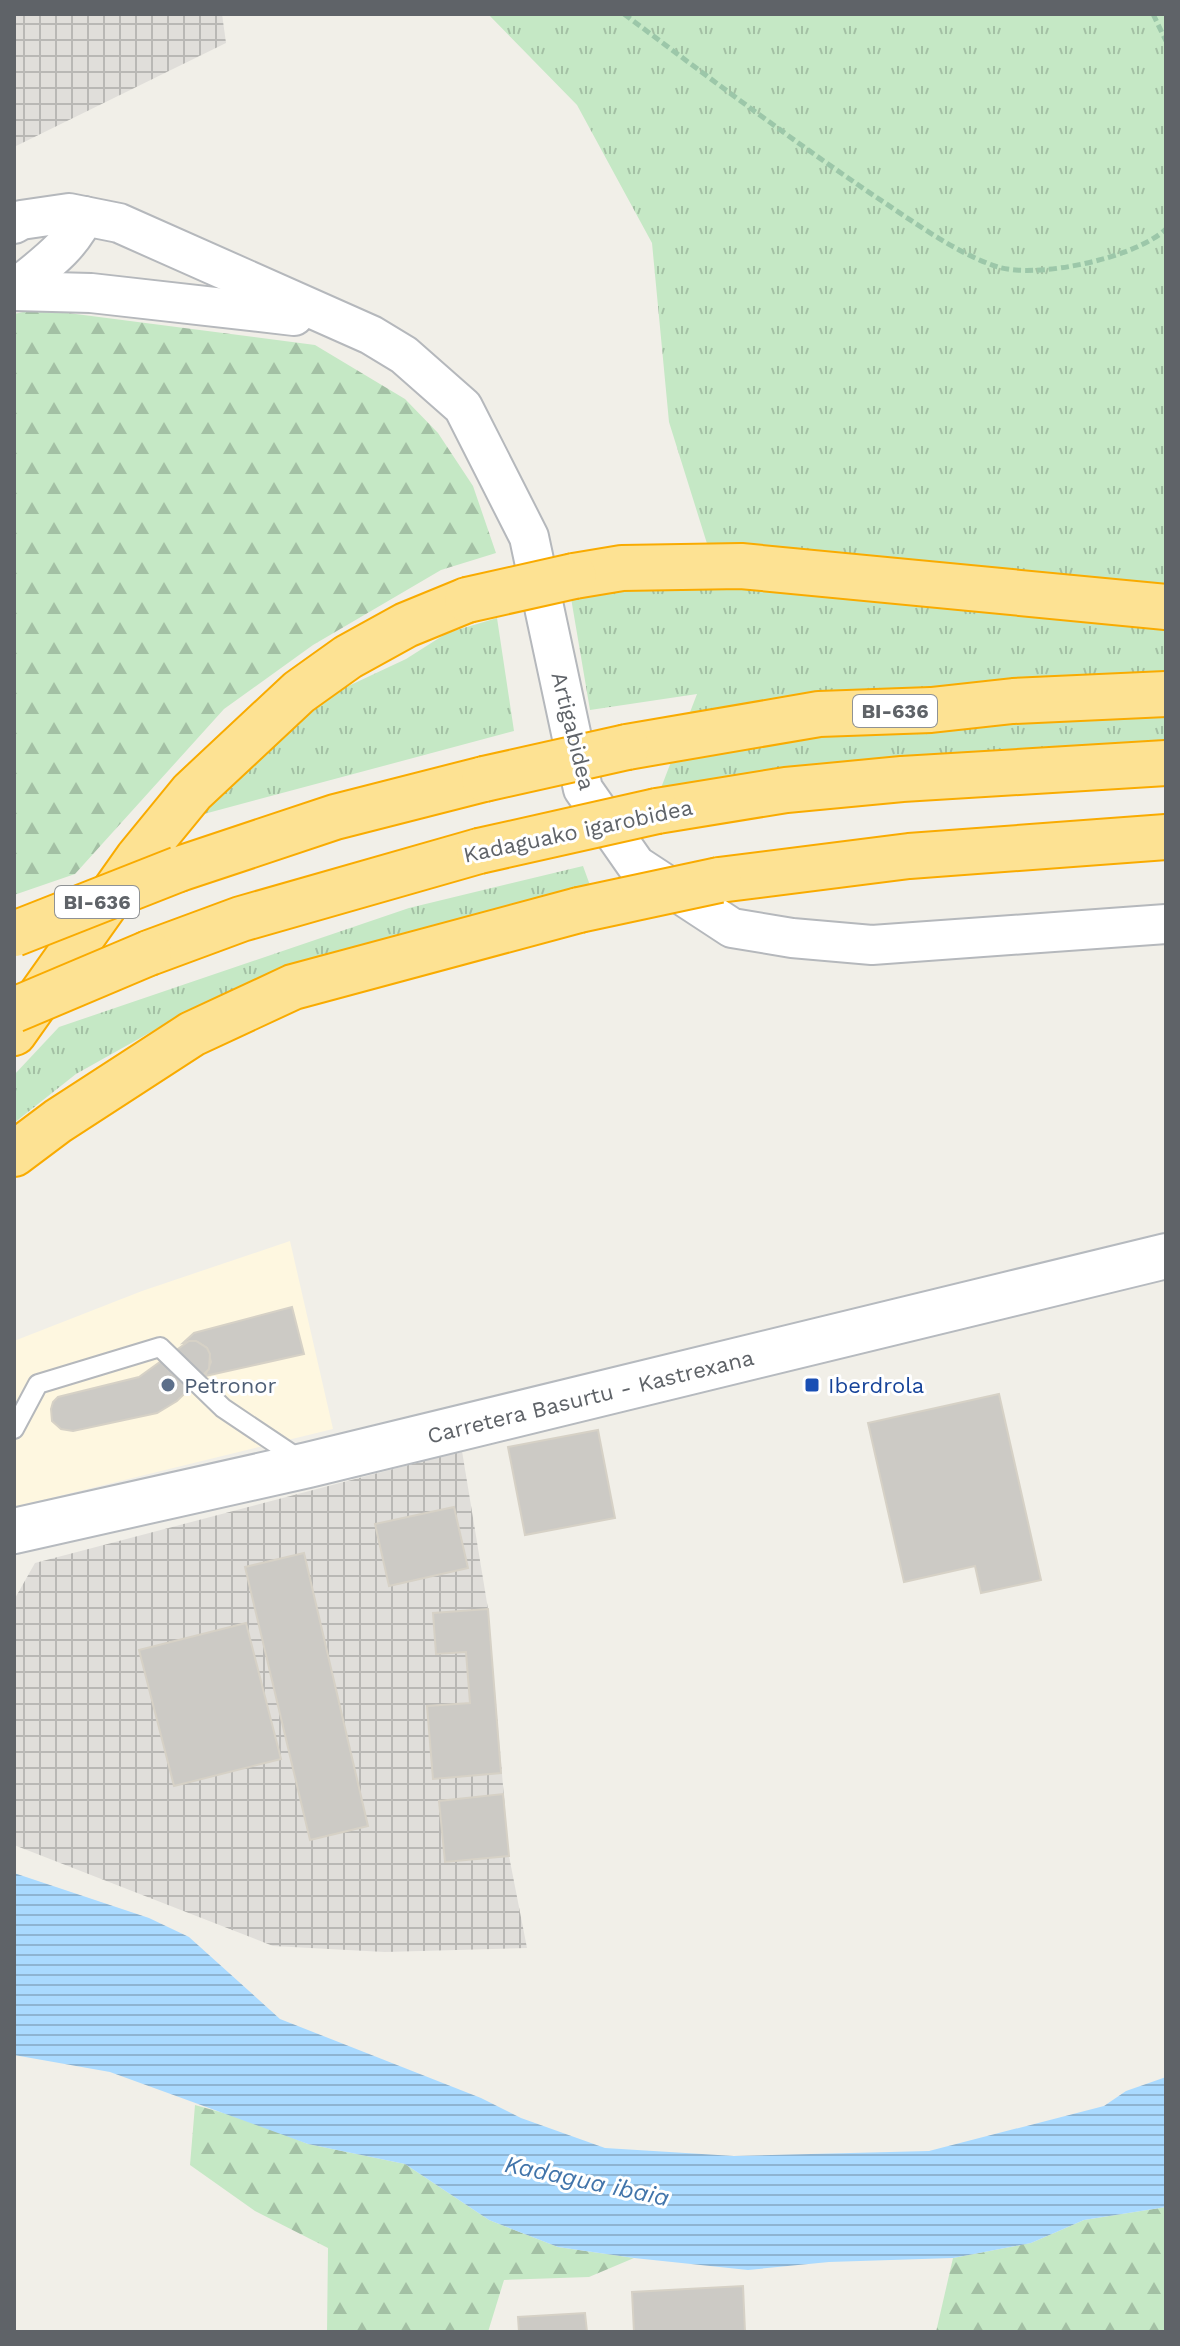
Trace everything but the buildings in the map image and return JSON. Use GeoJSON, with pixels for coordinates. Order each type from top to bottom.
{"type":"FeatureCollection","features":[{"type":"Feature","properties":{"kind":"highway"},"geometry":{"type":"LineString","coordinates":[[14,1033],[138,858],[192,792],[299,692],[348,657],[406,625],[467,600],[622,568],[741,566],[1166,607]]}},
{"type":"Feature","properties":{"kind":"highway","name":"BI-636"},"geometry":{"type":"LineString","coordinates":[[14,934],[179,869],[335,817],[627,747],[819,714],[931,710],[1013,701],[1166,694]]}},
{"type":"Feature","properties":{"kind":"highway","name":"Kadaguako igarobidea"},"geometry":{"type":"LineString","coordinates":[[14,1010],[149,953],[241,919],[479,851],[657,811],[815,787],[993,772],[1166,763]]}},
{"type":"Feature","properties":{"kind":"highway"},"geometry":{"type":"LineString","coordinates":[[14,1154],[58,1121],[192,1034],[293,987],[579,910],[719,880],[909,856],[1166,837]]}},
{"type":"Feature","properties":{"kind":"street"},"geometry":{"type":"LineString","coordinates":[[14,224],[21,220],[69,213],[119,223],[371,335]]}},
{"type":"Feature","properties":{"kind":"street"},"geometry":{"type":"LineString","coordinates":[[14,291],[56,254],[79,228],[84,216]]}},
{"type":"Feature","properties":{"kind":"street"},"geometry":{"type":"LineString","coordinates":[[14,291],[91,293],[219,306],[291,315],[371,335]]}},
{"type":"Feature","properties":{"kind":"street","name":"Artigabidea"},"geometry":{"type":"LineString","coordinates":[[371,335],[404,355],[463,407],[529,537],[583,789],[636,865],[732,928],[792,938],[872,945],[1166,924]]}},
{"type":"Feature","properties":{"kind":"street","name":"Carretera Basurtu - Kastrexana"},"geometry":{"type":"LineString","coordinates":[[14,1531],[308,1465],[1166,1256]]}},
{"type":"Feature","properties":{"kind":"lane"},"geometry":{"type":"LineString","coordinates":[[14,1429],[38,1384],[160,1347],[223,1408],[308,1465]]}},
{"type":"Feature","properties":{"kind":"path"},"geometry":{"type":"LineString","coordinates":[[624,14],[842,174],[938,238],[999,268],[1059,270],[1122,254],[1166,229]]}},
{"type":"Feature","properties":{"kind":"path"},"geometry":{"type":"LineString","coordinates":[[1153,14],[1166,41]]}},
{"type":"Feature","properties":{"kind":"shaded area"},"geometry":{"type":"Polygon","coordinates":[[[14,14],[222,14],[226,43],[14,147],[14,14]]]}},
{"type":"Feature","properties":{"kind":"shaded area","name":"Petronor"},"geometry":{"type":"Polygon","coordinates":[[[290,1241],[333,1429],[14,1507],[14,1341],[142,1291],[290,1241]]]}},
{"type":"Feature","properties":{"kind":"shaded area"},"geometry":{"type":"Polygon","coordinates":[[[462,1451],[488,1609],[509,1856],[527,1948],[385,1952],[273,1946],[14,1845],[14,1600],[35,1563],[462,1451]]]}},
{"type":"Feature","properties":{"kind":"green space"},"geometry":{"type":"Polygon","coordinates":[[[488,14],[1166,14],[1166,787],[661,788],[697,694],[590,710],[571,598],[636,590],[717,589],[719,582],[669,422],[652,243],[577,105],[488,14]]]}},
{"type":"Feature","properties":{"kind":"green space"},"geometry":{"type":"Polygon","coordinates":[[[37,309],[315,345],[405,399],[438,433],[473,486],[496,553],[441,570],[313,645],[224,709],[75,874],[14,895],[14,314],[37,309]]]}},
{"type":"Feature","properties":{"kind":"green space"},"geometry":{"type":"Polygon","coordinates":[[[497,618],[514,731],[189,818],[310,704],[406,659],[447,633],[497,618]]]}},
{"type":"Feature","properties":{"kind":"green space"},"geometry":{"type":"Polygon","coordinates":[[[583,866],[591,888],[500,909],[321,960],[192,1009],[76,1074],[14,1123],[14,1075],[59,1027],[409,908],[583,866]]]}},
{"type":"Feature","properties":{"kind":"green space"},"geometry":{"type":"Polygon","coordinates":[[[195,2105],[245,2119],[308,2144],[405,2164],[489,2220],[558,2247],[634,2258],[589,2277],[504,2280],[488,2332],[327,2332],[328,2248],[255,2211],[190,2165],[195,2105]]]}},
{"type":"Feature","properties":{"kind":"green space"},"geometry":{"type":"Polygon","coordinates":[[[1166,2207],[1166,2332],[936,2332],[953,2258],[1031,2243],[1084,2220],[1166,2207]]]}},
{"type":"Feature","properties":{"kind":"water","name":"Kadagua ibaia"},"geometry":{"type":"Polygon","coordinates":[[[14,1873],[149,1918],[189,1937],[280,2019],[481,2098],[521,2118],[605,2148],[734,2156],[929,2151],[1104,2106],[1126,2091],[1166,2077],[1166,2207],[1084,2220],[1031,2243],[953,2258],[829,2262],[748,2270],[558,2247],[489,2220],[405,2164],[308,2144],[110,2072],[14,2055],[14,1873]]]}},
{"type":"Feature","properties":{"kind":"place","name":"Petronor"},"geometry":{"type":"Point","coordinates":[168,1385]}},
{"type":"Feature","properties":{"kind":"place","name":"Iberdrola"},"geometry":{"type":"Point","coordinates":[812,1385]}}]}
